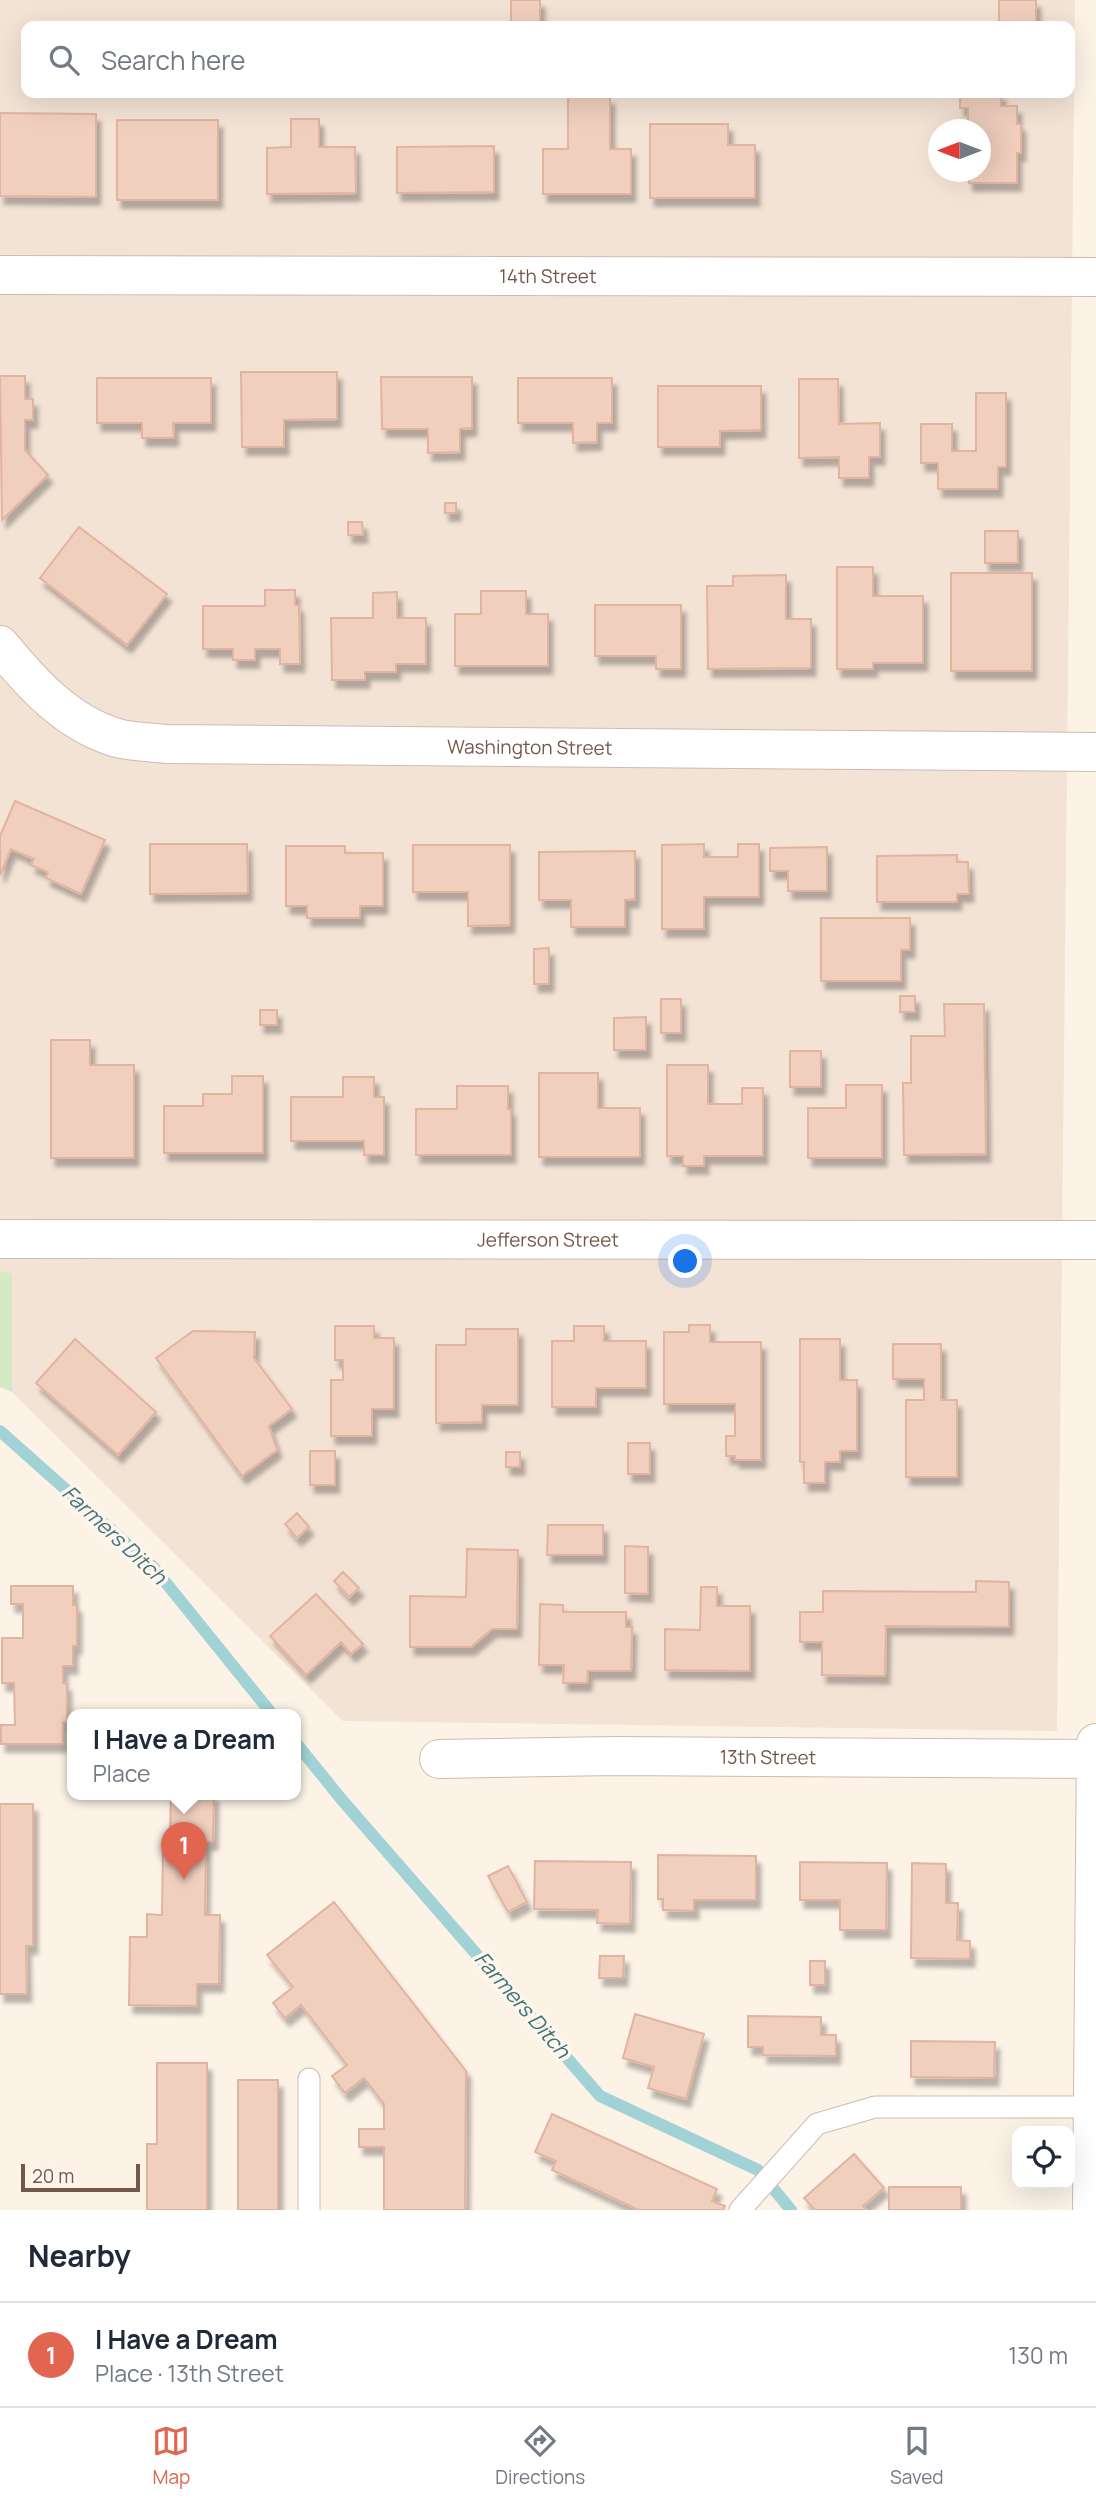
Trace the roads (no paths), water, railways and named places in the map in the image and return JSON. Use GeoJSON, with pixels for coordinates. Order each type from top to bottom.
{"type":"FeatureCollection","features":[{"type":"Feature","properties":{"kind":"street","name":"14th Street"},"geometry":{"type":"LineString","coordinates":[[0,275],[1096,277]]}},
{"type":"Feature","properties":{"kind":"street","name":"Washington Street"},"geometry":{"type":"LineString","coordinates":[[0,645],[33,684],[75,720],[119,738],[166,744],[1096,751]]}},
{"type":"Feature","properties":{"kind":"street","name":"Jefferson Street"},"geometry":{"type":"LineString","coordinates":[[0,1239],[1096,1240]]}},
{"type":"Feature","properties":{"kind":"street"},"geometry":{"type":"LineString","coordinates":[[1092,2210],[1096,1744]]}},
{"type":"Feature","properties":{"kind":"street","name":"13th Street"},"geometry":{"type":"LineString","coordinates":[[439,1759],[615,1756],[1095,1759]]}},
{"type":"Feature","properties":{"kind":"lane"},"geometry":{"type":"LineString","coordinates":[[309,2079],[309,2210]]}},
{"type":"Feature","properties":{"kind":"lane"},"geometry":{"type":"LineString","coordinates":[[746,2202],[817,2124],[874,2107],[1094,2107]]}},
{"type":"Feature","properties":{"kind":"waterway","name":"Farmers Ditch"},"geometry":{"type":"LineString","coordinates":[[0,1431],[154,1568],[268,1709]]}},
{"type":"Feature","properties":{"kind":"waterway","name":"Farmers Ditch"},"geometry":{"type":"LineString","coordinates":[[301,1749],[342,1800],[600,2096],[758,2170],[791,2210]]}},
{"type":"Feature","properties":{"kind":"place","name":"I Have a Dream"},"geometry":{"type":"Point","coordinates":[184,1880]}}]}
